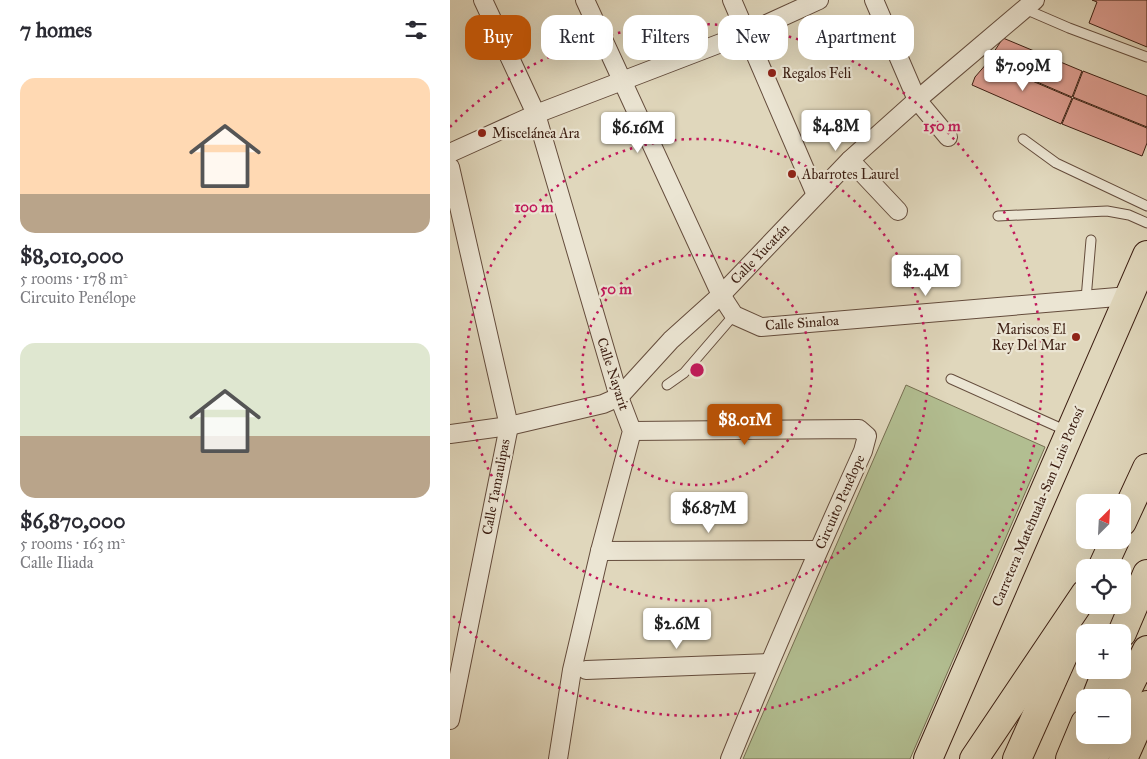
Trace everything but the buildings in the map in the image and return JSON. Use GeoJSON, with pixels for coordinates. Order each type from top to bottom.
{"type":"FeatureCollection","features":[{"type":"Feature","properties":{"kind":"main road","name":"Carretera Matehuala-San Luis Potosí"},"geometry":{"type":"LineString","coordinates":[[928,759],[1147,254]]}},
{"type":"Feature","properties":{"kind":"main road"},"geometry":{"type":"LineString","coordinates":[[1131,503],[1147,468]]}},
{"type":"Feature","properties":{"kind":"main road"},"geometry":{"type":"LineString","coordinates":[[1126,624],[1147,574]]}},
{"type":"Feature","properties":{"kind":"main road"},"geometry":{"type":"LineString","coordinates":[[974,759],[1076,607]]}},
{"type":"Feature","properties":{"kind":"main road"},"geometry":{"type":"LineString","coordinates":[[1018,759],[1082,614]]}},
{"type":"Feature","properties":{"kind":"main road"},"geometry":{"type":"LineString","coordinates":[[1128,689],[1147,650]]}},
{"type":"Feature","properties":{"kind":"main road"},"geometry":{"type":"LineString","coordinates":[[1123,759],[1147,705]]}},
{"type":"Feature","properties":{"kind":"main road"},"geometry":{"type":"LineString","coordinates":[[1070,759],[1076,744]]}},
{"type":"Feature","properties":{"kind":"main road"},"geometry":{"type":"LineString","coordinates":[[1094,759],[1101,744]]}},
{"type":"Feature","properties":{"kind":"street","name":"Calle Nayarit"},"geometry":{"type":"LineString","coordinates":[[483,0],[536,114],[619,397],[632,431]]}},
{"type":"Feature","properties":{"kind":"street","name":"Calle Sinaloa"},"geometry":{"type":"LineString","coordinates":[[585,0],[721,295],[734,314],[761,327],[1129,296]]}},
{"type":"Feature","properties":{"kind":"street"},"geometry":{"type":"LineString","coordinates":[[732,0],[739,15]]}},
{"type":"Feature","properties":{"kind":"street"},"geometry":{"type":"LineString","coordinates":[[787,15],[819,0]]}},
{"type":"Feature","properties":{"kind":"street"},"geometry":{"type":"LineString","coordinates":[[874,0],[917,100],[948,137]]}},
{"type":"Feature","properties":{"kind":"street","name":"Calle Yucatán"},"geometry":{"type":"LineString","coordinates":[[450,434],[509,426],[603,404],[619,397],[671,340],[721,295],[850,160],[1027,3]]}},
{"type":"Feature","properties":{"kind":"street"},"geometry":{"type":"LineString","coordinates":[[450,153],[536,114],[718,44]]}},
{"type":"Feature","properties":{"kind":"street"},"geometry":{"type":"LineString","coordinates":[[759,60],[816,195]]}},
{"type":"Feature","properties":{"kind":"street"},"geometry":{"type":"LineString","coordinates":[[850,160],[898,211]]}},
{"type":"Feature","properties":{"kind":"street","name":"Calle Tamaulipas"},"geometry":{"type":"LineString","coordinates":[[450,167],[509,426],[450,720]]}},
{"type":"Feature","properties":{"kind":"street","name":"Circuito Penélope"},"geometry":{"type":"LineString","coordinates":[[632,431],[859,429],[867,436],[863,451],[769,663],[730,759]]}},
{"type":"Feature","properties":{"kind":"street"},"geometry":{"type":"LineString","coordinates":[[558,759],[572,670],[600,551],[632,431]]}},
{"type":"Feature","properties":{"kind":"street"},"geometry":{"type":"LineString","coordinates":[[600,551],[818,550]]}},
{"type":"Feature","properties":{"kind":"street"},"geometry":{"type":"LineString","coordinates":[[586,670],[769,663]]}},
{"type":"Feature","properties":{"kind":"lane"},"geometry":{"type":"LineString","coordinates":[[1027,3],[1069,28],[1147,57]]}},
{"type":"Feature","properties":{"kind":"lane"},"geometry":{"type":"LineString","coordinates":[[1023,139],[1056,163],[1147,206]]}},
{"type":"Feature","properties":{"kind":"lane"},"geometry":{"type":"LineString","coordinates":[[998,216],[1107,211],[1129,215],[1147,222]]}},
{"type":"Feature","properties":{"kind":"lane"},"geometry":{"type":"LineString","coordinates":[[1086,300],[1091,240]]}},
{"type":"Feature","properties":{"kind":"lane"},"geometry":{"type":"LineString","coordinates":[[667,385],[684,373],[734,314]]}},
{"type":"Feature","properties":{"kind":"lane"},"geometry":{"type":"LineString","coordinates":[[951,379],[1070,432]]}},
{"type":"Feature","properties":{"kind":"green space"},"geometry":{"type":"Polygon","coordinates":[[[906,385],[1045,447],[910,759],[743,759],[906,385]]]}},
{"type":"Feature","properties":{"kind":"place","name":"Regalos Feli"},"geometry":{"type":"Point","coordinates":[772,73]}},
{"type":"Feature","properties":{"kind":"place","name":"Miscelánea Ara"},"geometry":{"type":"Point","coordinates":[482,133]}},
{"type":"Feature","properties":{"kind":"place","name":"Abarrotes Laurel"},"geometry":{"type":"Point","coordinates":[792,174]}},
{"type":"Feature","properties":{"kind":"place","name":"Mariscos El Rey Del Mar"},"geometry":{"type":"Point","coordinates":[1076,337]}}]}
